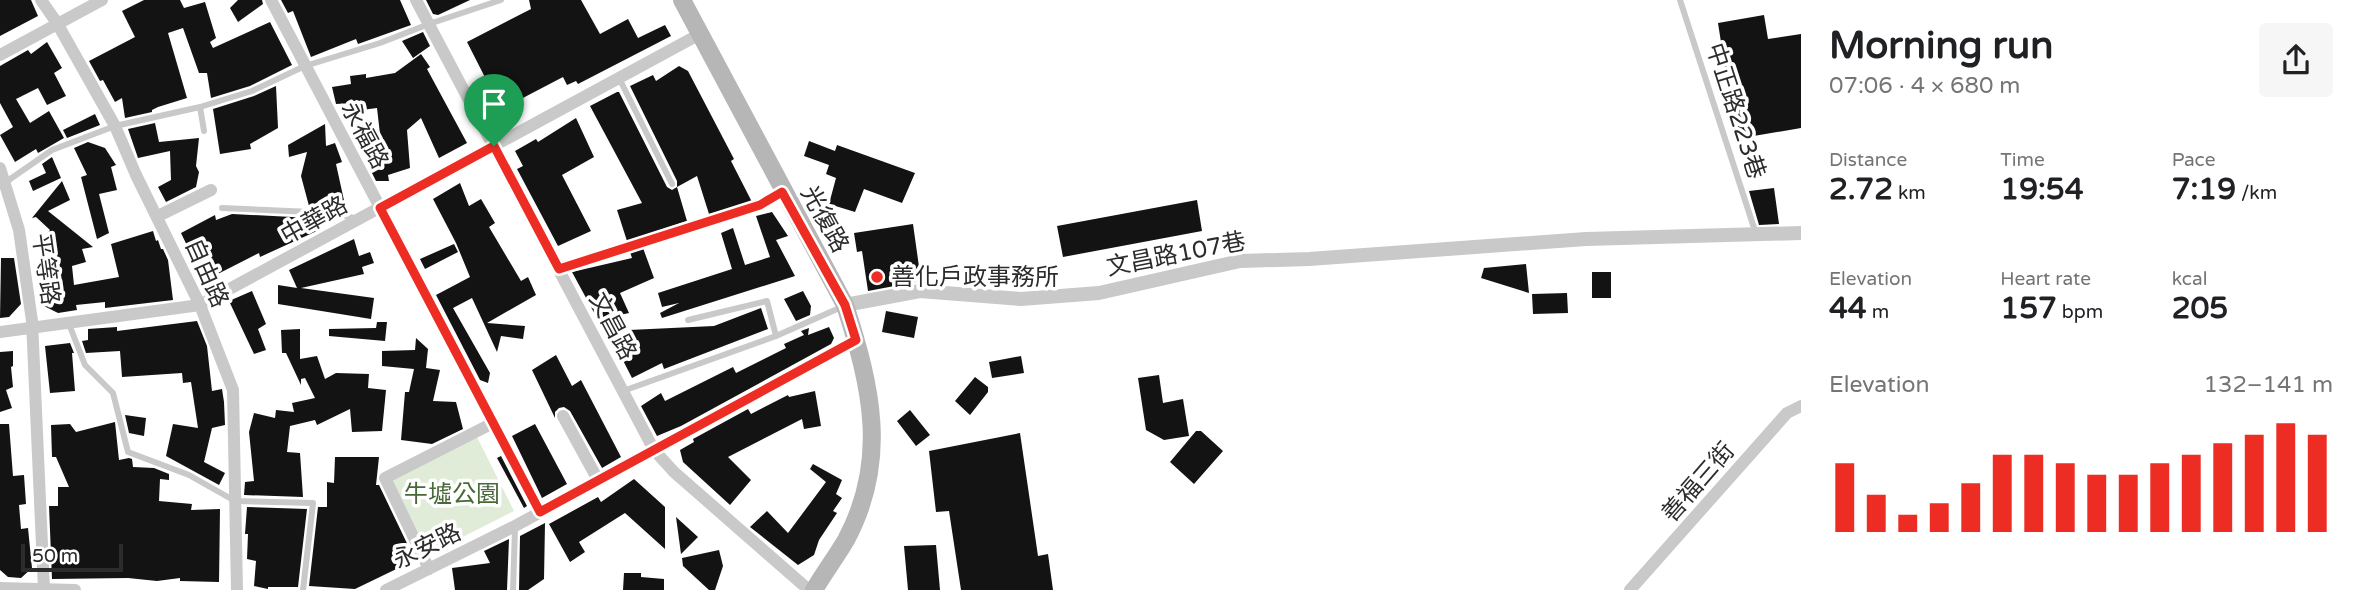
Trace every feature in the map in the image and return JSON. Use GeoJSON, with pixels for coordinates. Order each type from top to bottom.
{"type":"FeatureCollection","features":[{"type":"Feature","properties":{"kind":"main road","name":"光復路"},"geometry":{"type":"LineString","coordinates":[[682,0],[782,192],[845,305],[862,358],[873,436],[869,475],[846,538],[814,590]]}},
{"type":"Feature","properties":{"kind":"street","name":"自由路"},"geometry":{"type":"LineString","coordinates":[[41,0],[57,23],[115,127],[200,305],[233,390],[237,590]]}},
{"type":"Feature","properties":{"kind":"street"},"geometry":{"type":"LineString","coordinates":[[0,55],[102,0]]}},
{"type":"Feature","properties":{"kind":"street","name":"永福路"},"geometry":{"type":"LineString","coordinates":[[271,0],[540,512]]}},
{"type":"Feature","properties":{"kind":"street","name":"文昌路"},"geometry":{"type":"LineString","coordinates":[[416,0],[654,450],[674,472],[809,590]]}},
{"type":"Feature","properties":{"kind":"street","name":"中華路"},"geometry":{"type":"LineString","coordinates":[[0,332],[200,305],[700,34]]}},
{"type":"Feature","properties":{"kind":"street","name":"平等路"},"geometry":{"type":"LineString","coordinates":[[0,168],[19,230],[33,329],[44,590]]}},
{"type":"Feature","properties":{"kind":"street"},"geometry":{"type":"LineString","coordinates":[[158,216],[211,190]]}},
{"type":"Feature","properties":{"kind":"street","name":"文昌路107巷"},"geometry":{"type":"LineString","coordinates":[[845,305],[920,291],[1021,299],[1099,293],[1240,261],[1309,259],[1586,239],[1801,233]]}},
{"type":"Feature","properties":{"kind":"street","name":"永安路"},"geometry":{"type":"LineString","coordinates":[[386,590],[515,526],[856,340]]}},
{"type":"Feature","properties":{"kind":"street","name":"善福三街"},"geometry":{"type":"LineString","coordinates":[[1630,590],[1787,413],[1801,406]]}},
{"type":"Feature","properties":{"kind":"street"},"geometry":{"type":"LineString","coordinates":[[563,416],[598,480]]}},
{"type":"Feature","properties":{"kind":"street"},"geometry":{"type":"LineString","coordinates":[[429,569],[384,478],[493,423]]}},
{"type":"Feature","properties":{"kind":"street"},"geometry":{"type":"LineString","coordinates":[[0,588],[75,590]]}},
{"type":"Feature","properties":{"kind":"lane"},"geometry":{"type":"LineString","coordinates":[[6,182],[52,150],[115,127],[200,107],[252,91],[305,66],[380,43],[501,0]]}},
{"type":"Feature","properties":{"kind":"lane","name":"中正路223巷"},"geometry":{"type":"LineString","coordinates":[[1680,0],[1756,234]]}},
{"type":"Feature","properties":{"kind":"lane"},"geometry":{"type":"LineString","coordinates":[[619,78],[672,184]]}},
{"type":"Feature","properties":{"kind":"lane"},"geometry":{"type":"LineString","coordinates":[[200,107],[204,131]]}},
{"type":"Feature","properties":{"kind":"lane"},"geometry":{"type":"LineString","coordinates":[[559,269],[760,205],[782,192]]}},
{"type":"Feature","properties":{"kind":"lane"},"geometry":{"type":"LineString","coordinates":[[222,208],[336,213],[358,220]]}},
{"type":"Feature","properties":{"kind":"lane"},"geometry":{"type":"LineString","coordinates":[[688,320],[767,301],[776,336]]}},
{"type":"Feature","properties":{"kind":"lane","name":"文昌路107巷"},"geometry":{"type":"LineString","coordinates":[[624,391],[776,336],[845,305]]}},
{"type":"Feature","properties":{"kind":"lane"},"geometry":{"type":"LineString","coordinates":[[69,324],[85,365],[113,393],[128,452],[189,475],[235,501],[313,503],[303,590]]}},
{"type":"Feature","properties":{"kind":"lane"},"geometry":{"type":"LineString","coordinates":[[513,590],[515,526]]}},
{"type":"Feature","properties":{"kind":"green space","name":"牛墟公園"},"geometry":{"type":"Polygon","coordinates":[[[476,435],[514,511],[429,554],[391,478],[476,435]]]}},
{"type":"Feature","properties":{"kind":"building"},"geometry":{"type":"Polygon","coordinates":[[[0,0],[31,0],[38,16],[0,36],[0,0]]]}},
{"type":"Feature","properties":{"kind":"building"},"geometry":{"type":"Polygon","coordinates":[[[144,0],[180,0],[184,8],[205,2],[216,38],[210,42],[213,48],[270,22],[292,65],[250,86],[211,98],[207,73],[199,73],[183,28],[168,33],[187,98],[158,107],[152,112],[125,118],[122,98],[115,102],[89,61],[135,37],[122,11],[144,0]]]}},
{"type":"Feature","properties":{"kind":"building"},"geometry":{"type":"Polygon","coordinates":[[[238,0],[262,0],[263,4],[238,22],[230,8],[238,0]]]}},
{"type":"Feature","properties":{"kind":"building"},"geometry":{"type":"Polygon","coordinates":[[[281,0],[400,0],[411,25],[358,44],[356,39],[311,57],[293,11],[288,13],[281,0]]]}},
{"type":"Feature","properties":{"kind":"building"},"geometry":{"type":"Polygon","coordinates":[[[426,0],[470,0],[438,15],[433,14],[426,0]]]}},
{"type":"Feature","properties":{"kind":"building"},"geometry":{"type":"Polygon","coordinates":[[[529,0],[581,0],[600,34],[628,19],[638,38],[665,25],[671,36],[578,84],[576,81],[567,85],[563,77],[496,112],[489,100],[495,97],[467,42],[531,9],[529,0]]]}},
{"type":"Feature","properties":{"kind":"building"},"geometry":{"type":"Polygon","coordinates":[[[1764,15],[1768,39],[1801,34],[1801,128],[1736,139],[1718,23],[1764,15]]]}},
{"type":"Feature","properties":{"kind":"building"},"geometry":{"type":"Polygon","coordinates":[[[423,32],[430,46],[413,58],[402,41],[423,32]]]}},
{"type":"Feature","properties":{"kind":"building"},"geometry":{"type":"Polygon","coordinates":[[[47,42],[62,68],[54,73],[66,96],[47,105],[38,88],[16,99],[30,123],[49,111],[64,138],[38,153],[36,149],[15,162],[0,135],[13,127],[0,103],[0,66],[28,50],[31,54],[47,42]]]}},
{"type":"Feature","properties":{"kind":"building"},"geometry":{"type":"Polygon","coordinates":[[[421,54],[467,143],[439,158],[421,118],[407,130],[410,168],[388,175],[389,181],[376,181],[364,148],[381,143],[377,108],[354,111],[353,103],[336,104],[332,87],[351,84],[350,76],[366,74],[366,78],[395,73],[421,54]]]}},
{"type":"Feature","properties":{"kind":"building"},"geometry":{"type":"Polygon","coordinates":[[[679,66],[688,71],[734,159],[731,161],[752,202],[709,214],[697,176],[677,187],[677,181],[630,86],[653,75],[656,81],[679,66]]]}},
{"type":"Feature","properties":{"kind":"building"},"geometry":{"type":"Polygon","coordinates":[[[276,86],[278,128],[250,144],[251,149],[220,154],[213,109],[276,86]]]}},
{"type":"Feature","properties":{"kind":"building"},"geometry":{"type":"Polygon","coordinates":[[[617,92],[667,187],[672,190],[677,187],[687,221],[627,241],[617,210],[642,203],[590,106],[617,92]]]}},
{"type":"Feature","properties":{"kind":"building"},"geometry":{"type":"Polygon","coordinates":[[[95,114],[100,125],[67,138],[63,130],[95,114]]]}},
{"type":"Feature","properties":{"kind":"building"},"geometry":{"type":"Polygon","coordinates":[[[576,118],[594,157],[562,175],[591,231],[558,246],[517,169],[523,166],[515,151],[536,139],[538,142],[576,118]]]}},
{"type":"Feature","properties":{"kind":"building"},"geometry":{"type":"Polygon","coordinates":[[[155,123],[159,142],[199,138],[196,187],[166,202],[158,187],[171,180],[170,151],[138,158],[128,129],[155,123]]]}},
{"type":"Feature","properties":{"kind":"building"},"geometry":{"type":"Polygon","coordinates":[[[325,124],[326,146],[335,143],[342,162],[336,164],[345,205],[335,207],[309,206],[301,176],[307,152],[289,157],[288,145],[325,124]]]}},
{"type":"Feature","properties":{"kind":"building"},"geometry":{"type":"Polygon","coordinates":[[[809,141],[835,151],[837,145],[915,173],[902,203],[864,189],[855,212],[829,204],[836,178],[826,174],[829,165],[804,156],[809,141]]]}},
{"type":"Feature","properties":{"kind":"building"},"geometry":{"type":"Polygon","coordinates":[[[88,142],[105,148],[116,165],[111,167],[117,190],[99,194],[109,233],[97,239],[81,177],[87,175],[74,148],[88,142]]]}},
{"type":"Feature","properties":{"kind":"building"},"geometry":{"type":"Polygon","coordinates":[[[52,157],[61,178],[33,191],[29,181],[46,173],[42,164],[52,157]]]}},
{"type":"Feature","properties":{"kind":"building"},"geometry":{"type":"Polygon","coordinates":[[[62,181],[70,200],[48,211],[93,247],[82,249],[86,262],[72,266],[74,285],[119,277],[111,244],[153,231],[168,260],[173,300],[105,308],[105,302],[76,305],[77,310],[58,313],[44,306],[42,289],[59,286],[48,245],[42,240],[50,230],[36,217],[32,218],[62,181]]]}},
{"type":"Feature","properties":{"kind":"building"},"geometry":{"type":"Polygon","coordinates":[[[460,183],[469,206],[481,199],[495,223],[489,227],[521,281],[528,277],[536,295],[487,323],[525,326],[523,339],[501,336],[497,352],[472,298],[453,308],[490,373],[488,383],[480,380],[436,295],[470,277],[433,199],[460,183]]]}},
{"type":"Feature","properties":{"kind":"building"},"geometry":{"type":"Polygon","coordinates":[[[1774,188],[1779,224],[1759,225],[1749,191],[1774,188]]]}},
{"type":"Feature","properties":{"kind":"building"},"geometry":{"type":"Polygon","coordinates":[[[1197,200],[1202,231],[1063,257],[1057,226],[1197,200]]]}},
{"type":"Feature","properties":{"kind":"building"},"geometry":{"type":"Polygon","coordinates":[[[772,212],[788,236],[776,240],[795,276],[662,318],[660,313],[679,303],[662,307],[658,293],[732,269],[721,233],[733,228],[745,265],[770,257],[756,216],[772,212]]]}},
{"type":"Feature","properties":{"kind":"building"},"geometry":{"type":"Polygon","coordinates":[[[232,214],[311,218],[319,230],[260,257],[259,253],[204,281],[181,233],[215,215],[216,220],[232,214]]]}},
{"type":"Feature","properties":{"kind":"building"},"geometry":{"type":"Polygon","coordinates":[[[913,224],[921,281],[868,291],[862,251],[857,252],[854,233],[913,224]]]}},
{"type":"Feature","properties":{"kind":"building"},"geometry":{"type":"Polygon","coordinates":[[[354,239],[359,256],[370,252],[374,263],[362,267],[364,274],[301,288],[374,298],[371,319],[278,304],[278,285],[297,288],[289,270],[354,239]]]}},
{"type":"Feature","properties":{"kind":"building"},"geometry":{"type":"Polygon","coordinates":[[[454,244],[458,252],[425,269],[420,259],[454,244]]]}},
{"type":"Feature","properties":{"kind":"building"},"geometry":{"type":"Polygon","coordinates":[[[643,248],[654,278],[620,293],[629,313],[598,320],[572,272],[632,258],[630,252],[643,248]]]}},
{"type":"Feature","properties":{"kind":"building"},"geometry":{"type":"Polygon","coordinates":[[[1,258],[14,258],[21,304],[9,317],[0,318],[1,258]]]}},
{"type":"Feature","properties":{"kind":"building"},"geometry":{"type":"Polygon","coordinates":[[[1526,264],[1529,293],[1481,278],[1484,268],[1526,264]]]}},
{"type":"Feature","properties":{"kind":"building"},"geometry":{"type":"Polygon","coordinates":[[[1592,272],[1611,272],[1611,298],[1592,298],[1592,272]]]}},
{"type":"Feature","properties":{"kind":"building"},"geometry":{"type":"Polygon","coordinates":[[[252,291],[266,324],[258,329],[266,350],[254,354],[229,301],[252,291]]]}},
{"type":"Feature","properties":{"kind":"building"},"geometry":{"type":"Polygon","coordinates":[[[803,291],[811,306],[810,315],[796,321],[784,299],[803,291]]]}},
{"type":"Feature","properties":{"kind":"building"},"geometry":{"type":"Polygon","coordinates":[[[1567,293],[1568,313],[1533,314],[1532,294],[1567,293]]]}},
{"type":"Feature","properties":{"kind":"building"},"geometry":{"type":"Polygon","coordinates":[[[761,308],[768,329],[664,369],[662,363],[632,378],[612,339],[629,330],[714,326],[761,308]]]}},
{"type":"Feature","properties":{"kind":"building"},"geometry":{"type":"Polygon","coordinates":[[[886,311],[918,317],[914,338],[882,332],[886,311]]]}},
{"type":"Feature","properties":{"kind":"building"},"geometry":{"type":"Polygon","coordinates":[[[197,321],[207,346],[212,391],[222,389],[224,402],[225,425],[212,428],[204,462],[225,473],[219,485],[166,456],[173,424],[198,428],[191,382],[183,383],[182,373],[122,377],[120,351],[86,353],[82,341],[88,340],[88,329],[117,327],[117,331],[197,321]]]}},
{"type":"Feature","properties":{"kind":"building"},"geometry":{"type":"Polygon","coordinates":[[[377,322],[387,322],[385,341],[329,336],[329,329],[376,328],[377,322]]]}},
{"type":"Feature","properties":{"kind":"building"},"geometry":{"type":"Polygon","coordinates":[[[829,327],[834,338],[831,344],[681,426],[657,436],[641,406],[661,393],[665,401],[733,367],[736,373],[786,348],[784,344],[804,335],[801,331],[809,328],[808,335],[829,327]]]}},
{"type":"Feature","properties":{"kind":"building"},"geometry":{"type":"Polygon","coordinates":[[[300,329],[300,359],[317,356],[325,379],[336,373],[369,374],[368,388],[386,390],[382,431],[352,432],[350,409],[317,425],[315,420],[290,426],[287,452],[300,453],[303,497],[244,495],[245,482],[254,481],[249,432],[254,413],[275,418],[276,410],[294,412],[292,403],[315,398],[305,378],[301,379],[301,385],[286,353],[282,353],[281,330],[300,329]]]}},
{"type":"Feature","properties":{"kind":"building"},"geometry":{"type":"Polygon","coordinates":[[[416,338],[428,349],[426,368],[440,370],[433,401],[456,402],[463,429],[432,444],[401,440],[405,392],[409,392],[414,369],[382,366],[382,351],[415,350],[416,338]]]}},
{"type":"Feature","properties":{"kind":"building"},"geometry":{"type":"Polygon","coordinates":[[[70,343],[74,353],[75,391],[50,393],[45,346],[70,343]]]}},
{"type":"Feature","properties":{"kind":"building"},"geometry":{"type":"Polygon","coordinates":[[[13,351],[13,387],[6,390],[12,408],[0,412],[0,352],[13,351]]]}},
{"type":"Feature","properties":{"kind":"building"},"geometry":{"type":"Polygon","coordinates":[[[556,355],[572,386],[581,380],[621,457],[602,468],[570,411],[564,407],[559,408],[555,412],[555,418],[532,370],[556,355]]]}},
{"type":"Feature","properties":{"kind":"building"},"geometry":{"type":"Polygon","coordinates":[[[1021,356],[1024,373],[992,378],[989,362],[1021,356]]]}},
{"type":"Feature","properties":{"kind":"building"},"geometry":{"type":"Polygon","coordinates":[[[1159,375],[1163,403],[1183,399],[1189,436],[1164,440],[1146,430],[1138,378],[1159,375]]]}},
{"type":"Feature","properties":{"kind":"building"},"geometry":{"type":"Polygon","coordinates":[[[975,377],[988,387],[988,392],[970,415],[955,401],[975,377]]]}},
{"type":"Feature","properties":{"kind":"building"},"geometry":{"type":"Polygon","coordinates":[[[815,391],[821,426],[804,429],[802,419],[728,457],[751,480],[730,505],[683,462],[680,450],[694,442],[693,439],[748,409],[751,414],[788,395],[789,397],[815,391]]]}},
{"type":"Feature","properties":{"kind":"building"},"geometry":{"type":"Polygon","coordinates":[[[910,410],[930,435],[916,446],[897,421],[910,410]]]}},
{"type":"Feature","properties":{"kind":"building"},"geometry":{"type":"Polygon","coordinates":[[[125,415],[146,418],[144,436],[129,433],[125,415]]]}},
{"type":"Feature","properties":{"kind":"building"},"geometry":{"type":"Polygon","coordinates":[[[115,422],[119,460],[129,458],[132,459],[133,467],[154,468],[169,474],[169,480],[160,479],[159,501],[192,504],[191,510],[220,509],[219,582],[180,581],[180,578],[157,581],[128,578],[52,579],[49,506],[58,506],[58,487],[69,487],[56,457],[52,457],[51,425],[70,424],[76,432],[115,422]]]}},
{"type":"Feature","properties":{"kind":"building"},"geometry":{"type":"Polygon","coordinates":[[[0,424],[9,424],[13,476],[24,475],[26,504],[19,505],[21,529],[28,528],[32,568],[21,578],[8,577],[0,570],[0,424]]]}},
{"type":"Feature","properties":{"kind":"building"},"geometry":{"type":"Polygon","coordinates":[[[535,424],[567,484],[542,498],[512,436],[535,424]]]}},
{"type":"Feature","properties":{"kind":"building"},"geometry":{"type":"Polygon","coordinates":[[[1196,431],[1201,431],[1223,451],[1194,484],[1170,462],[1196,431]]]}},
{"type":"Feature","properties":{"kind":"building"},"geometry":{"type":"Polygon","coordinates":[[[1020,433],[1038,556],[1048,554],[1053,590],[961,590],[949,511],[936,512],[929,451],[1020,433]]]}},
{"type":"Feature","properties":{"kind":"building"},"geometry":{"type":"Polygon","coordinates":[[[501,456],[527,506],[524,508],[497,458],[501,456]]]}},
{"type":"Feature","properties":{"kind":"building"},"geometry":{"type":"Polygon","coordinates":[[[335,457],[379,457],[376,485],[379,485],[415,560],[355,589],[309,586],[318,507],[327,507],[327,482],[334,483],[335,457]]]}},
{"type":"Feature","properties":{"kind":"building"},"geometry":{"type":"Polygon","coordinates":[[[813,464],[842,480],[836,494],[842,498],[833,511],[837,513],[819,540],[814,555],[798,565],[750,527],[767,511],[788,533],[826,482],[810,469],[813,464]]]}},
{"type":"Feature","properties":{"kind":"building"},"geometry":{"type":"Polygon","coordinates":[[[634,479],[665,507],[665,549],[625,513],[579,542],[585,552],[570,562],[549,524],[598,497],[601,502],[634,479]]]}},
{"type":"Feature","properties":{"kind":"building"},"geometry":{"type":"Polygon","coordinates":[[[247,507],[307,509],[298,587],[268,589],[254,586],[256,561],[247,559],[247,507]]]}},
{"type":"Feature","properties":{"kind":"building"},"geometry":{"type":"Polygon","coordinates":[[[676,517],[698,537],[681,554],[676,517]]]}},
{"type":"Feature","properties":{"kind":"building"},"geometry":{"type":"Polygon","coordinates":[[[545,523],[544,579],[528,590],[519,590],[520,536],[545,523]]]}},
{"type":"Feature","properties":{"kind":"building"},"geometry":{"type":"Polygon","coordinates":[[[509,539],[507,590],[455,590],[452,568],[490,563],[484,551],[509,539]]]}},
{"type":"Feature","properties":{"kind":"building"},"geometry":{"type":"Polygon","coordinates":[[[936,545],[940,590],[908,590],[904,546],[936,545]]]}},
{"type":"Feature","properties":{"kind":"building"},"geometry":{"type":"Polygon","coordinates":[[[719,550],[723,566],[715,590],[709,590],[683,566],[682,558],[719,550]]]}},
{"type":"Feature","properties":{"kind":"building"},"geometry":{"type":"Polygon","coordinates":[[[624,573],[641,573],[641,577],[664,579],[664,590],[623,590],[624,573]]]}},
{"type":"Feature","properties":{"kind":"place","name":"善化戶政事務所"},"geometry":{"type":"Point","coordinates":[877,277]}},
{"type":"Feature","properties":{"kind":"route"},"geometry":{"type":"LineString","coordinates":[[494,146],[559,269],[760,205],[782,192],[845,305],[856,340],[540,512],[380,208],[494,146]]}}]}
